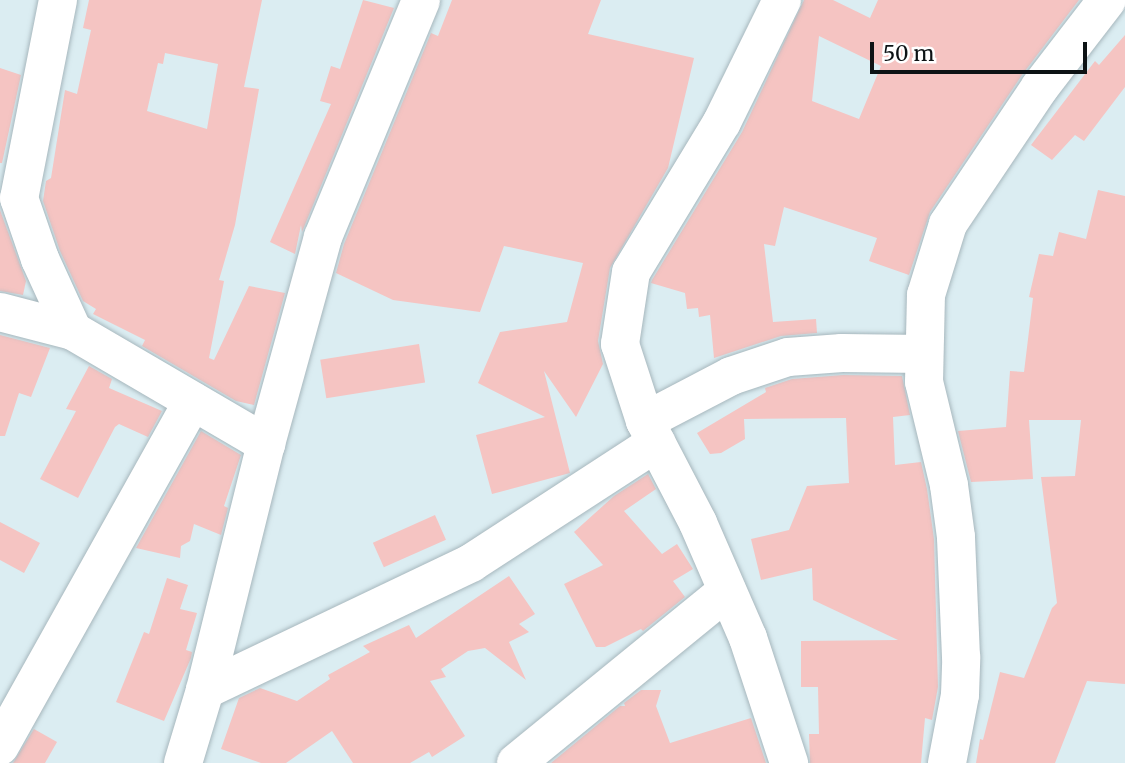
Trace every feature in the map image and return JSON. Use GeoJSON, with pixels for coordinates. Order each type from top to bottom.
{"type":"FeatureCollection","features":[{"type":"Feature","properties":{"kind":"street"},"geometry":{"type":"LineString","coordinates":[[58,0],[19,198],[40,259],[73,331]]}},
{"type":"Feature","properties":{"kind":"street"},"geometry":{"type":"LineString","coordinates":[[183,763],[205,690],[266,444],[323,237],[421,0]]}},
{"type":"Feature","properties":{"kind":"street"},"geometry":{"type":"LineString","coordinates":[[782,0],[722,122],[631,272],[621,344],[651,432],[698,523],[748,638],[789,763]]}},
{"type":"Feature","properties":{"kind":"street"},"geometry":{"type":"LineString","coordinates":[[947,763],[960,695],[956,537],[949,485],[924,382],[926,295],[948,224],[1040,87],[1107,0]]}},
{"type":"Feature","properties":{"kind":"street"},"geometry":{"type":"LineString","coordinates":[[0,312],[73,331],[266,444]]}},
{"type":"Feature","properties":{"kind":"street"},"geometry":{"type":"LineString","coordinates":[[205,690],[471,563],[731,376],[788,358],[842,353],[924,354]]}},
{"type":"Feature","properties":{"kind":"street"},"geometry":{"type":"LineString","coordinates":[[0,746],[193,401]]}},
{"type":"Feature","properties":{"kind":"street"},"geometry":{"type":"LineString","coordinates":[[516,763],[727,591]]}},
{"type":"Feature","properties":{"kind":"building"},"geometry":{"type":"Polygon","coordinates":[[[89,0],[262,0],[244,87],[259,89],[235,225],[219,280],[224,281],[209,358],[214,360],[249,286],[285,293],[254,405],[236,401],[142,346],[145,340],[93,314],[96,309],[83,301],[60,251],[43,201],[46,181],[51,178],[65,90],[77,94],[91,30],[83,28],[89,0]],[[165,53],[163,64],[158,63],[147,111],[207,129],[218,64],[165,53]]]}},
{"type":"Feature","properties":{"kind":"building"},"geometry":{"type":"Polygon","coordinates":[[[363,0],[394,8],[302,232],[301,225],[295,254],[270,242],[331,104],[320,101],[331,66],[340,69],[363,0]]]}},
{"type":"Feature","properties":{"kind":"building"},"geometry":{"type":"Polygon","coordinates":[[[452,0],[601,0],[588,34],[694,58],[668,168],[610,268],[598,341],[603,364],[576,417],[544,371],[570,473],[492,494],[476,435],[545,417],[478,383],[500,332],[567,322],[583,263],[504,246],[480,312],[393,300],[336,273],[344,244],[431,33],[438,36],[452,0]]]}},
{"type":"Feature","properties":{"kind":"building"},"geometry":{"type":"Polygon","coordinates":[[[804,0],[833,0],[870,18],[878,0],[1079,0],[1022,75],[930,212],[909,275],[869,261],[877,238],[784,207],[775,246],[764,244],[773,322],[816,319],[817,333],[781,336],[714,358],[710,315],[699,317],[698,308],[687,309],[685,293],[651,283],[742,132],[804,0]],[[819,36],[812,101],[859,119],[881,66],[819,36]]]}},
{"type":"Feature","properties":{"kind":"building"},"geometry":{"type":"Polygon","coordinates":[[[1125,35],[1125,87],[1084,141],[1075,135],[1052,160],[1031,145],[1095,61],[1099,65],[1125,35]]]}},
{"type":"Feature","properties":{"kind":"building"},"geometry":{"type":"Polygon","coordinates":[[[0,68],[21,75],[2,163],[0,163],[0,68]]]}},
{"type":"Feature","properties":{"kind":"building"},"geometry":{"type":"Polygon","coordinates":[[[1098,190],[1125,196],[1125,684],[1087,681],[1055,763],[976,763],[980,739],[983,740],[1000,672],[1024,678],[1052,608],[1057,603],[1041,477],[1075,476],[1081,420],[1029,420],[1033,479],[971,482],[958,431],[1006,427],[1010,371],[1024,372],[1033,298],[1029,297],[1039,254],[1053,256],[1059,232],[1086,239],[1098,190]]]}},
{"type":"Feature","properties":{"kind":"building"},"geometry":{"type":"Polygon","coordinates":[[[0,210],[26,281],[23,295],[0,291],[0,210]]]}},
{"type":"Feature","properties":{"kind":"building"},"geometry":{"type":"Polygon","coordinates":[[[0,335],[50,348],[31,397],[19,393],[5,436],[0,436],[0,335]]]}},
{"type":"Feature","properties":{"kind":"building"},"geometry":{"type":"Polygon","coordinates":[[[419,344],[425,383],[326,398],[320,360],[419,344]]]}},
{"type":"Feature","properties":{"kind":"building"},"geometry":{"type":"Polygon","coordinates":[[[89,366],[112,379],[109,388],[162,411],[148,437],[119,424],[115,427],[78,498],[40,479],[76,411],[66,409],[89,366]]]}},
{"type":"Feature","properties":{"kind":"building"},"geometry":{"type":"Polygon","coordinates":[[[843,375],[902,376],[910,415],[893,417],[895,465],[921,462],[927,489],[934,539],[938,687],[932,720],[925,718],[921,763],[810,763],[809,734],[819,734],[818,687],[801,687],[801,641],[898,640],[813,600],[812,568],[761,580],[751,539],[789,530],[807,486],[849,483],[846,418],[744,419],[745,439],[721,453],[710,454],[697,433],[766,392],[765,388],[792,379],[843,375]]]}},
{"type":"Feature","properties":{"kind":"building"},"geometry":{"type":"Polygon","coordinates":[[[201,431],[241,455],[224,506],[228,508],[221,535],[194,524],[190,541],[181,546],[180,558],[136,548],[201,431]]]}},
{"type":"Feature","properties":{"kind":"building"},"geometry":{"type":"Polygon","coordinates":[[[648,474],[656,489],[624,511],[662,554],[677,544],[693,569],[673,581],[685,597],[643,631],[641,629],[605,647],[596,647],[564,584],[603,565],[574,532],[614,496],[648,474]]]}},
{"type":"Feature","properties":{"kind":"building"},"geometry":{"type":"Polygon","coordinates":[[[435,515],[446,540],[384,567],[373,543],[435,515]]]}},
{"type":"Feature","properties":{"kind":"building"},"geometry":{"type":"Polygon","coordinates":[[[0,522],[40,543],[24,573],[0,560],[0,522]]]}},
{"type":"Feature","properties":{"kind":"building"},"geometry":{"type":"Polygon","coordinates":[[[509,576],[535,614],[519,624],[529,632],[509,642],[526,680],[485,648],[468,651],[441,669],[446,677],[430,681],[465,736],[432,757],[429,752],[410,763],[353,763],[332,731],[286,763],[261,763],[221,749],[239,698],[260,688],[297,701],[330,679],[328,675],[370,652],[363,646],[409,625],[416,638],[509,576]]]}},
{"type":"Feature","properties":{"kind":"building"},"geometry":{"type":"Polygon","coordinates":[[[167,578],[188,585],[180,609],[197,613],[186,650],[192,652],[191,658],[164,721],[116,702],[144,632],[149,634],[167,578]]]}},
{"type":"Feature","properties":{"kind":"building"},"geometry":{"type":"Polygon","coordinates":[[[641,690],[661,690],[656,706],[670,743],[751,718],[766,763],[551,763],[620,706],[625,706],[624,703],[641,690]]]}},
{"type":"Feature","properties":{"kind":"building"},"geometry":{"type":"Polygon","coordinates":[[[34,729],[57,742],[45,763],[13,763],[34,729]]]}}]}
